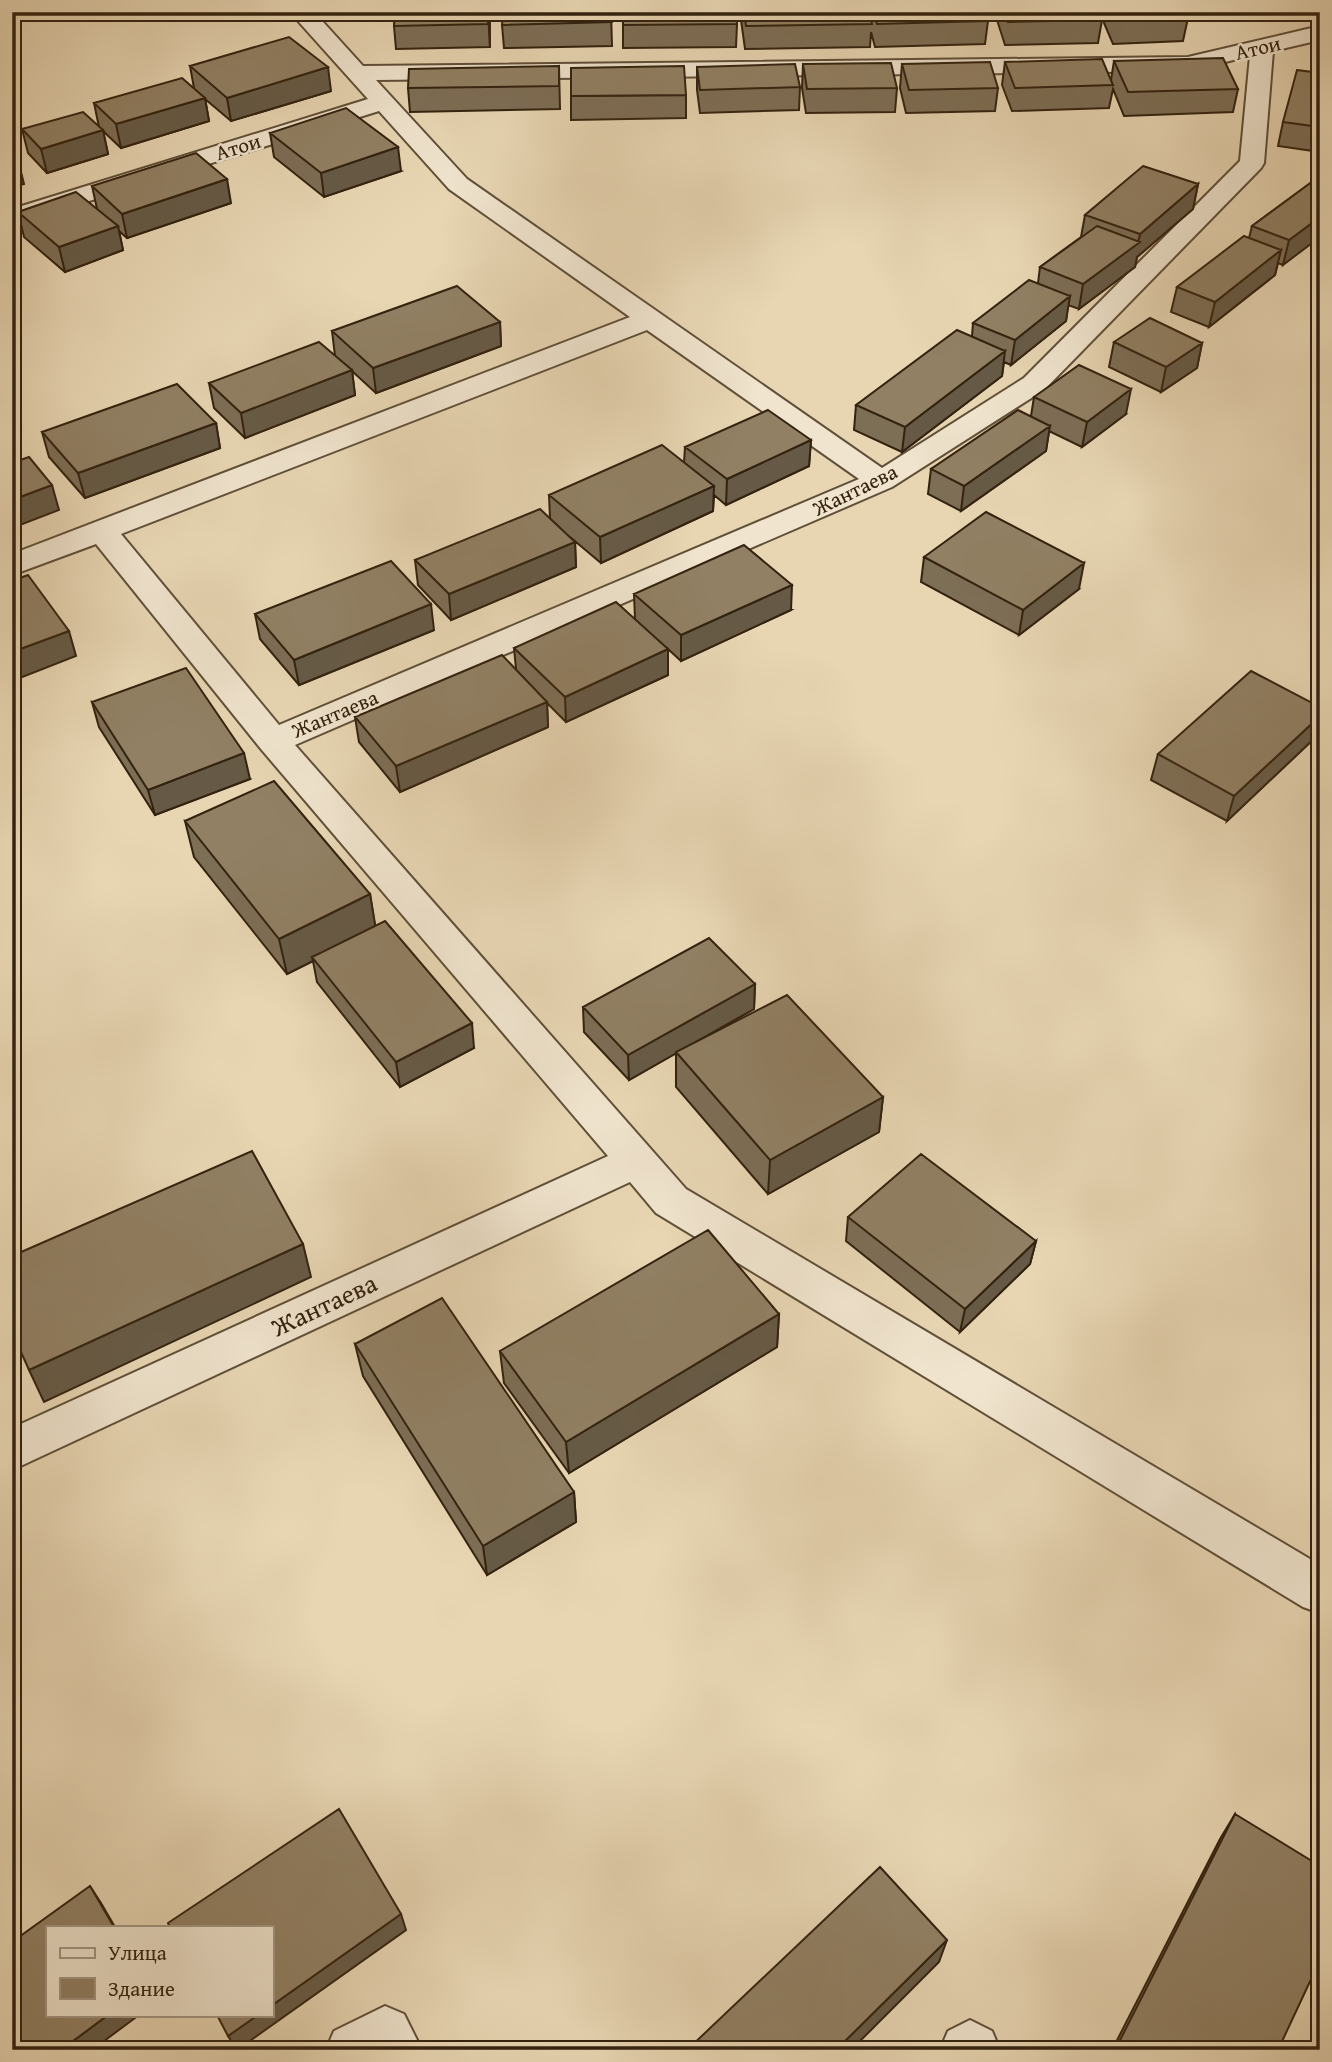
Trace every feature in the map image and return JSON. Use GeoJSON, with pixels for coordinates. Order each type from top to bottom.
{"type":"FeatureCollection","features":[{"type":"Feature","properties":{"kind":"street"},"geometry":{"type":"LineString","coordinates":[[301,12],[458,184],[881,481]]}},
{"type":"Feature","properties":{"kind":"street","name":"Атои"},"geometry":{"type":"LineString","coordinates":[[357,73],[1188,64],[1320,33]]}},
{"type":"Feature","properties":{"kind":"street","name":"Жантаева"},"geometry":{"type":"LineString","coordinates":[[272,741],[881,481],[1034,384],[1252,163],[1262,47]]}},
{"type":"Feature","properties":{"kind":"street","name":"Атои"},"geometry":{"type":"LineString","coordinates":[[12,217],[384,102]]}},
{"type":"Feature","properties":{"kind":"street"},"geometry":{"type":"LineString","coordinates":[[12,565],[650,319]]}},
{"type":"Feature","properties":{"kind":"street"},"geometry":{"type":"LineString","coordinates":[[102,531],[272,741],[671,1201],[1320,1591]]}},
{"type":"Feature","properties":{"kind":"street","name":"Жантаева"},"geometry":{"type":"LineString","coordinates":[[16,1439],[636,1161]]}},
{"type":"Feature","properties":{"kind":"street"},"geometry":{"type":"LineString","coordinates":[[353,2050],[385,2033],[396,2050]]}},
{"type":"Feature","properties":{"kind":"street"},"geometry":{"type":"LineString","coordinates":[[967,2050],[970,2047],[974,2050]]}},
{"type":"Feature","properties":{"kind":"building"},"geometry":{"type":"Polygon","coordinates":[[[395,12],[488,12],[488,24],[394,26],[395,12]]]}},
{"type":"Feature","properties":{"kind":"building"},"geometry":{"type":"Polygon","coordinates":[[[503,12],[611,12],[612,22],[502,25],[503,12]]]}},
{"type":"Feature","properties":{"kind":"building"},"geometry":{"type":"Polygon","coordinates":[[[623,12],[736,12],[737,24],[623,25],[623,12]]]}},
{"type":"Feature","properties":{"kind":"building"},"geometry":{"type":"Polygon","coordinates":[[[744,12],[869,12],[872,24],[746,26],[744,12]]]}},
{"type":"Feature","properties":{"kind":"building"},"geometry":{"type":"Polygon","coordinates":[[[874,12],[985,12],[988,21],[877,24],[874,12]]]}},
{"type":"Feature","properties":{"kind":"building"},"geometry":{"type":"Polygon","coordinates":[[[1005,12],[1099,12],[1102,20],[1008,22],[1005,12]]]}},
{"type":"Feature","properties":{"kind":"building"},"geometry":{"type":"Polygon","coordinates":[[[1113,12],[1185,12],[1188,18],[1117,20],[1113,12]]]}},
{"type":"Feature","properties":{"kind":"building"},"geometry":{"type":"Polygon","coordinates":[[[289,37],[328,67],[227,98],[190,66],[289,37]]]}},
{"type":"Feature","properties":{"kind":"building"},"geometry":{"type":"Polygon","coordinates":[[[1223,58],[1238,89],[1128,92],[1114,61],[1223,58]]]}},
{"type":"Feature","properties":{"kind":"building"},"geometry":{"type":"Polygon","coordinates":[[[1102,59],[1113,85],[1015,88],[1005,62],[1102,59]]]}},
{"type":"Feature","properties":{"kind":"building"},"geometry":{"type":"Polygon","coordinates":[[[990,62],[998,88],[909,90],[902,64],[990,62]]]}},
{"type":"Feature","properties":{"kind":"building"},"geometry":{"type":"Polygon","coordinates":[[[891,63],[897,88],[807,89],[803,64],[891,63]]]}},
{"type":"Feature","properties":{"kind":"building"},"geometry":{"type":"Polygon","coordinates":[[[795,64],[800,87],[700,90],[697,67],[795,64]]]}},
{"type":"Feature","properties":{"kind":"building"},"geometry":{"type":"Polygon","coordinates":[[[559,66],[559,86],[408,88],[409,69],[559,66]]]}},
{"type":"Feature","properties":{"kind":"building"},"geometry":{"type":"Polygon","coordinates":[[[684,66],[686,95],[571,96],[571,68],[684,66]]]}},
{"type":"Feature","properties":{"kind":"building"},"geometry":{"type":"Polygon","coordinates":[[[1297,70],[1320,73],[1320,127],[1283,122],[1297,70]]]}},
{"type":"Feature","properties":{"kind":"building"},"geometry":{"type":"Polygon","coordinates":[[[182,78],[205,98],[116,124],[94,103],[182,78]]]}},
{"type":"Feature","properties":{"kind":"building"},"geometry":{"type":"Polygon","coordinates":[[[346,108],[398,147],[321,173],[270,133],[346,108]]]}},
{"type":"Feature","properties":{"kind":"building"},"geometry":{"type":"Polygon","coordinates":[[[83,112],[103,130],[41,149],[22,129],[83,112]]]}},
{"type":"Feature","properties":{"kind":"building"},"geometry":{"type":"Polygon","coordinates":[[[196,153],[227,179],[122,214],[92,186],[196,153]]]}},
{"type":"Feature","properties":{"kind":"building"},"geometry":{"type":"Polygon","coordinates":[[[1143,166],[1198,184],[1140,234],[1085,215],[1143,166]]]}},
{"type":"Feature","properties":{"kind":"building"},"geometry":{"type":"Polygon","coordinates":[[[1320,176],[1320,217],[1289,240],[1252,226],[1320,176]]]}},
{"type":"Feature","properties":{"kind":"building"},"geometry":{"type":"Polygon","coordinates":[[[76,192],[118,226],[59,247],[18,212],[76,192]]]}},
{"type":"Feature","properties":{"kind":"building"},"geometry":{"type":"Polygon","coordinates":[[[1097,226],[1140,242],[1083,284],[1040,267],[1097,226]]]}},
{"type":"Feature","properties":{"kind":"building"},"geometry":{"type":"Polygon","coordinates":[[[1244,236],[1281,250],[1215,302],[1177,287],[1244,236]]]}},
{"type":"Feature","properties":{"kind":"building"},"geometry":{"type":"Polygon","coordinates":[[[1029,280],[1070,296],[1015,340],[973,323],[1029,280]]]}},
{"type":"Feature","properties":{"kind":"building"},"geometry":{"type":"Polygon","coordinates":[[[457,286],[500,322],[373,368],[332,331],[457,286]]]}},
{"type":"Feature","properties":{"kind":"building"},"geometry":{"type":"Polygon","coordinates":[[[1150,318],[1202,343],[1166,367],[1114,342],[1150,318]]]}},
{"type":"Feature","properties":{"kind":"building"},"geometry":{"type":"Polygon","coordinates":[[[957,330],[1005,351],[905,427],[856,405],[957,330]]]}},
{"type":"Feature","properties":{"kind":"building"},"geometry":{"type":"Polygon","coordinates":[[[319,342],[352,370],[241,413],[209,383],[319,342]]]}},
{"type":"Feature","properties":{"kind":"building"},"geometry":{"type":"Polygon","coordinates":[[[1079,365],[1131,389],[1087,422],[1034,397],[1079,365]]]}},
{"type":"Feature","properties":{"kind":"building"},"geometry":{"type":"Polygon","coordinates":[[[177,384],[216,423],[78,473],[42,432],[177,384]]]}},
{"type":"Feature","properties":{"kind":"building"},"geometry":{"type":"Polygon","coordinates":[[[768,410],[811,440],[727,479],[685,447],[768,410]]]}},
{"type":"Feature","properties":{"kind":"building"},"geometry":{"type":"Polygon","coordinates":[[[1018,410],[1050,426],[964,486],[931,469],[1018,410]]]}},
{"type":"Feature","properties":{"kind":"building"},"geometry":{"type":"Polygon","coordinates":[[[662,445],[714,486],[600,537],[549,495],[662,445]]]}},
{"type":"Feature","properties":{"kind":"building"},"geometry":{"type":"Polygon","coordinates":[[[29,457],[52,485],[12,500],[12,463],[29,457]]]}},
{"type":"Feature","properties":{"kind":"building"},"geometry":{"type":"Polygon","coordinates":[[[540,509],[575,542],[449,594],[415,560],[540,509]]]}},
{"type":"Feature","properties":{"kind":"building"},"geometry":{"type":"Polygon","coordinates":[[[986,512],[1084,563],[1023,610],[924,557],[986,512]]]}},
{"type":"Feature","properties":{"kind":"building"},"geometry":{"type":"Polygon","coordinates":[[[744,545],[792,585],[681,635],[634,594],[744,545]]]}},
{"type":"Feature","properties":{"kind":"building"},"geometry":{"type":"Polygon","coordinates":[[[391,561],[431,604],[294,660],[255,614],[391,561]]]}},
{"type":"Feature","properties":{"kind":"building"},"geometry":{"type":"Polygon","coordinates":[[[28,575],[69,631],[12,652],[12,581],[28,575]]]}},
{"type":"Feature","properties":{"kind":"building"},"geometry":{"type":"Polygon","coordinates":[[[616,602],[668,649],[565,697],[514,648],[616,602]]]}},
{"type":"Feature","properties":{"kind":"building"},"geometry":{"type":"Polygon","coordinates":[[[502,655],[547,702],[396,766],[355,717],[502,655]]]}},
{"type":"Feature","properties":{"kind":"building"},"geometry":{"type":"Polygon","coordinates":[[[186,668],[244,753],[148,790],[92,702],[186,668]]]}},
{"type":"Feature","properties":{"kind":"building"},"geometry":{"type":"Polygon","coordinates":[[[1251,671],[1320,707],[1320,716],[1234,796],[1158,754],[1251,671]]]}},
{"type":"Feature","properties":{"kind":"building"},"geometry":{"type":"Polygon","coordinates":[[[274,781],[370,894],[279,939],[185,821],[274,781]]]}},
{"type":"Feature","properties":{"kind":"building"},"geometry":{"type":"Polygon","coordinates":[[[385,921],[472,1023],[396,1062],[312,957],[385,921]]]}},
{"type":"Feature","properties":{"kind":"building"},"geometry":{"type":"Polygon","coordinates":[[[709,938],[755,984],[628,1055],[583,1007],[709,938]]]}},
{"type":"Feature","properties":{"kind":"building"},"geometry":{"type":"Polygon","coordinates":[[[787,995],[883,1097],[770,1160],[676,1052],[787,995]]]}},
{"type":"Feature","properties":{"kind":"building"},"geometry":{"type":"Polygon","coordinates":[[[252,1151],[303,1244],[29,1370],[12,1332],[12,1256],[252,1151]]]}},
{"type":"Feature","properties":{"kind":"building"},"geometry":{"type":"Polygon","coordinates":[[[921,1154],[1036,1241],[965,1309],[848,1217],[921,1154]]]}},
{"type":"Feature","properties":{"kind":"building"},"geometry":{"type":"Polygon","coordinates":[[[708,1230],[779,1314],[566,1442],[500,1351],[708,1230]]]}},
{"type":"Feature","properties":{"kind":"building"},"geometry":{"type":"Polygon","coordinates":[[[442,1298],[574,1492],[483,1546],[355,1344],[442,1298]]]}},
{"type":"Feature","properties":{"kind":"building"},"geometry":{"type":"Polygon","coordinates":[[[339,1809],[401,1914],[273,2005],[273,1926],[170,1926],[168,1923],[339,1809]]]}},
{"type":"Feature","properties":{"kind":"building"},"geometry":{"type":"Polygon","coordinates":[[[1235,1814],[1320,1866],[1320,1960],[1278,2050],[1115,2050],[1235,1814]]]}},
{"type":"Feature","properties":{"kind":"building"},"geometry":{"type":"Polygon","coordinates":[[[880,1867],[947,1940],[836,2050],[687,2050],[880,1867]]]}},
{"type":"Feature","properties":{"kind":"building"},"geometry":{"type":"Polygon","coordinates":[[[90,1886],[113,1926],[46,1926],[46,2016],[107,2016],[61,2050],[12,2050],[12,1942],[90,1886]]]}},
{"type":"Feature","properties":{"kind":"building"},"geometry":{"type":"Polygon","coordinates":[[[218,2016],[257,2016],[228,2036],[218,2016]]]}}]}
